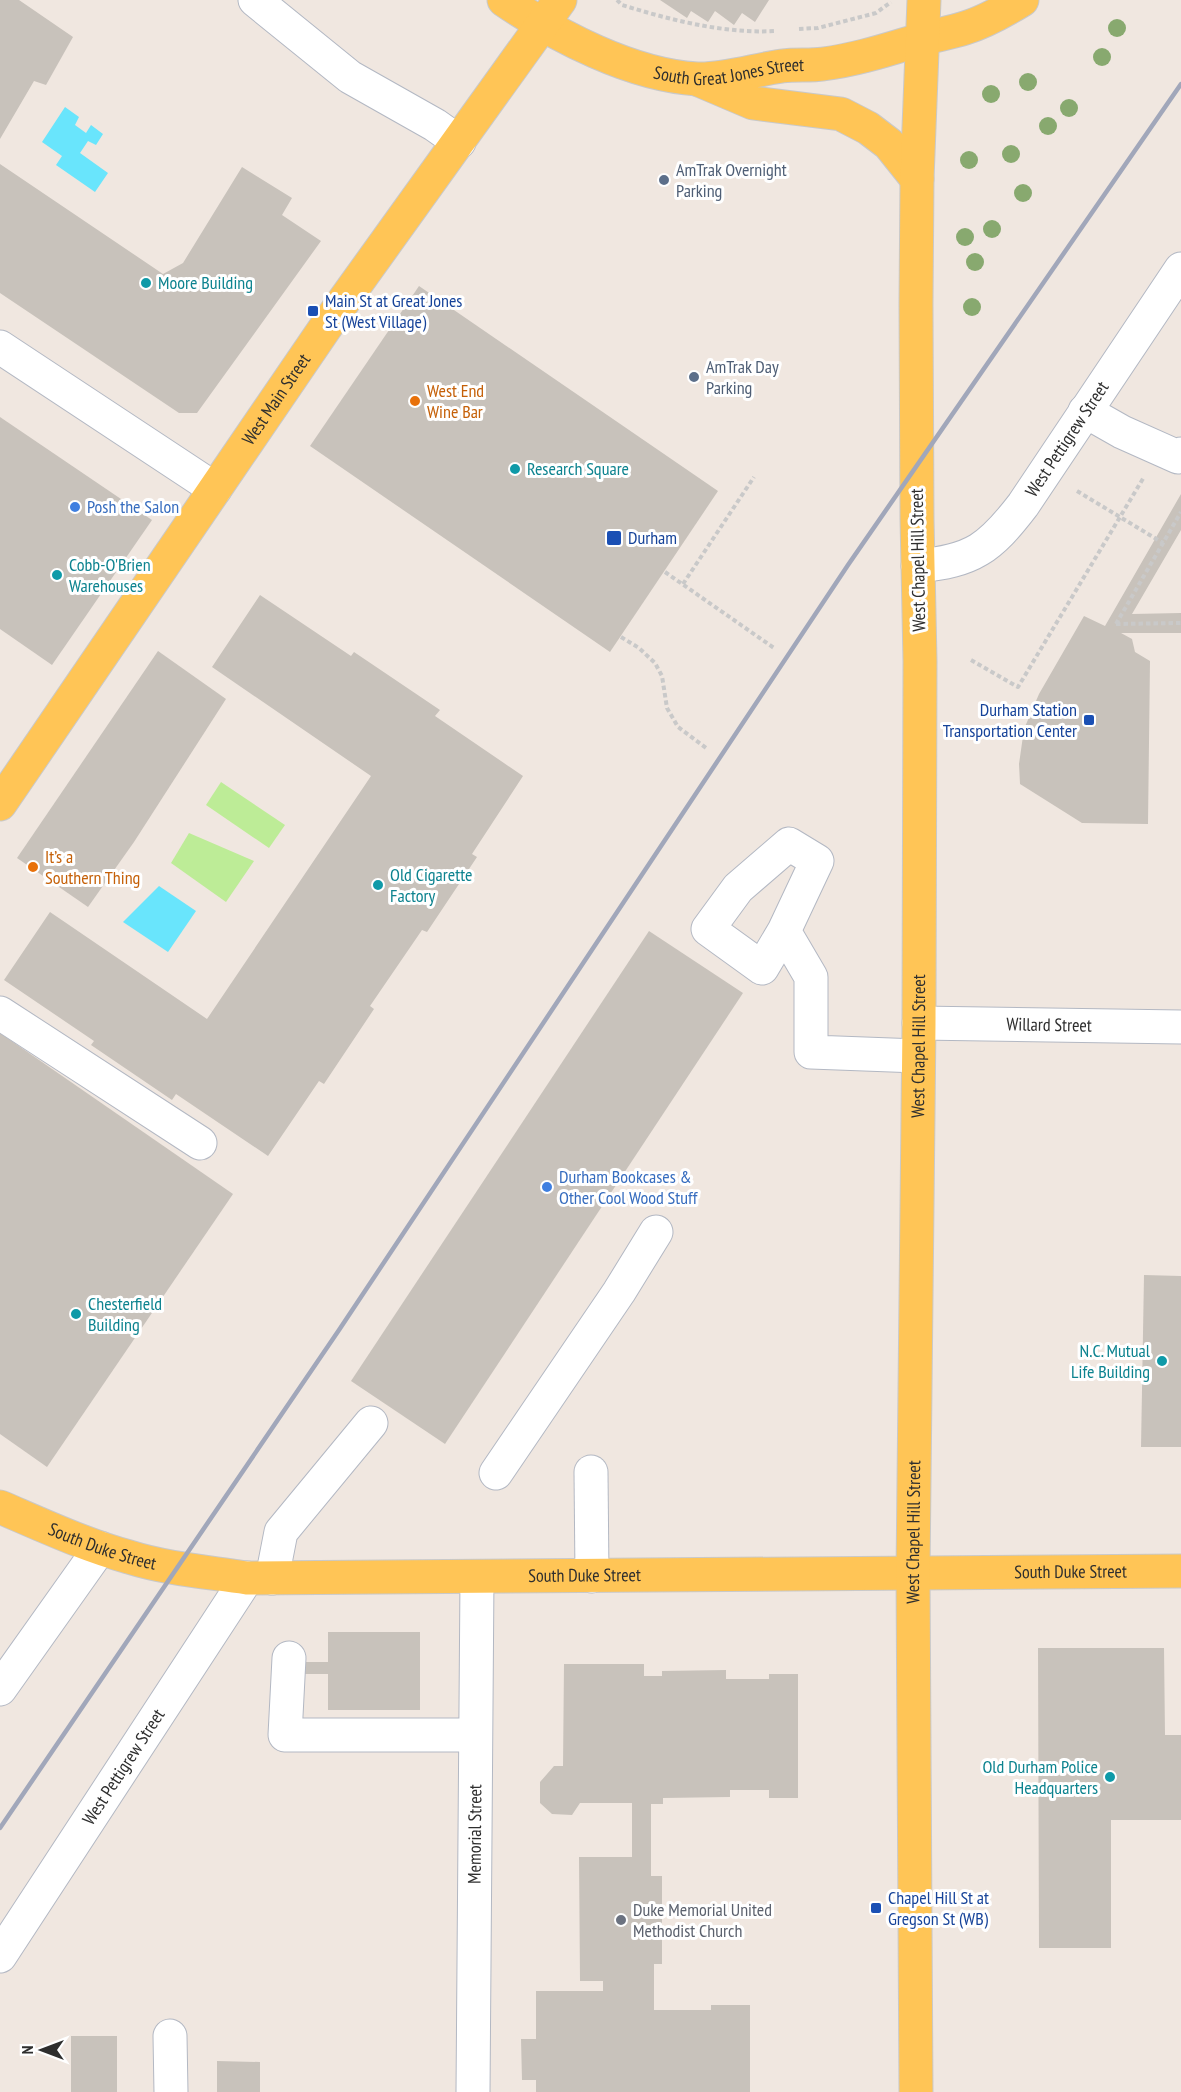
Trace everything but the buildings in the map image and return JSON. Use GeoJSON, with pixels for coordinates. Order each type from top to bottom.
{"type":"FeatureCollection","features":[{"type":"Feature","properties":{"kind":"main road","name":"South Great Jones Street"},"geometry":{"type":"LineString","coordinates":[[504,0],[551,12],[588,49],[657,72],[698,79],[739,75],[783,66],[824,64],[856,59],[966,28],[998,15],[1022,0]]}},
{"type":"Feature","properties":{"kind":"main road","name":"West Chapel Hill Street"},"geometry":{"type":"LineString","coordinates":[[916,2092],[913,1573],[919,1023],[920,661],[917,179],[924,0]]}},
{"type":"Feature","properties":{"kind":"main road","name":"West Main Street"},"geometry":{"type":"LineString","coordinates":[[0,804],[338,309],[551,12]]}},
{"type":"Feature","properties":{"kind":"main road"},"geometry":{"type":"LineString","coordinates":[[698,79],[753,103],[841,114],[868,128],[890,144],[917,179]]}},
{"type":"Feature","properties":{"kind":"main road","name":"South Duke Street"},"geometry":{"type":"LineString","coordinates":[[0,1507],[40,1525],[129,1558],[177,1568],[260,1578],[1181,1571]]}},
{"type":"Feature","properties":{"kind":"street"},"geometry":{"type":"LineString","coordinates":[[255,0],[350,77],[435,125],[459,142]]}},
{"type":"Feature","properties":{"kind":"street","name":"West Pettigrew Street"},"geometry":{"type":"LineString","coordinates":[[918,566],[940,564],[962,558],[982,548],[1001,534],[1023,505],[1181,269]]}},
{"type":"Feature","properties":{"kind":"street"},"geometry":{"type":"LineString","coordinates":[[0,347],[215,489]]}},
{"type":"Feature","properties":{"kind":"street"},"geometry":{"type":"LineString","coordinates":[[1085,411],[1122,432],[1171,452]]}},
{"type":"Feature","properties":{"kind":"street"},"geometry":{"type":"LineString","coordinates":[[784,931],[811,977],[811,1052],[918,1056]]}},
{"type":"Feature","properties":{"kind":"street"},"geometry":{"type":"LineString","coordinates":[[0,1013],[200,1143]]}},
{"type":"Feature","properties":{"kind":"street","name":"Willard Street"},"geometry":{"type":"LineString","coordinates":[[919,1023],[1181,1027]]}},
{"type":"Feature","properties":{"kind":"street"},"geometry":{"type":"LineString","coordinates":[[496,1473],[619,1292],[656,1232]]}},
{"type":"Feature","properties":{"kind":"street"},"geometry":{"type":"LineString","coordinates":[[260,1578],[281,1532],[371,1423]]}},
{"type":"Feature","properties":{"kind":"street"},"geometry":{"type":"LineString","coordinates":[[591,1472],[592,1576]]}},
{"type":"Feature","properties":{"kind":"street"},"geometry":{"type":"LineString","coordinates":[[0,1689],[100,1548]]}},
{"type":"Feature","properties":{"kind":"street","name":"Memorial Street"},"geometry":{"type":"LineString","coordinates":[[473,2092],[477,1577]]}},
{"type":"Feature","properties":{"kind":"street","name":"West Pettigrew Street"},"geometry":{"type":"LineString","coordinates":[[0,1956],[260,1578]]}},
{"type":"Feature","properties":{"kind":"street"},"geometry":{"type":"LineString","coordinates":[[290,1658],[285,1735],[476,1735]]}},
{"type":"Feature","properties":{"kind":"street"},"geometry":{"type":"LineString","coordinates":[[170,2036],[171,2092]]}},
{"type":"Feature","properties":{"kind":"path"},"geometry":{"type":"LineString","coordinates":[[617,0],[622,5],[670,20],[753,32],[786,30]]}},
{"type":"Feature","properties":{"kind":"path"},"geometry":{"type":"LineString","coordinates":[[797,29],[818,28],[876,13],[894,0]]}},
{"type":"Feature","properties":{"kind":"path"},"geometry":{"type":"LineString","coordinates":[[971,660],[1018,687],[1121,518],[1171,452]]}},
{"type":"Feature","properties":{"kind":"path"},"geometry":{"type":"LineString","coordinates":[[683,584],[754,477]]}},
{"type":"Feature","properties":{"kind":"path"},"geometry":{"type":"LineString","coordinates":[[1077,491],[1163,543]]}},
{"type":"Feature","properties":{"kind":"path"},"geometry":{"type":"LineString","coordinates":[[1181,512],[1116,624],[1181,623]]}},
{"type":"Feature","properties":{"kind":"path"},"geometry":{"type":"LineString","coordinates":[[665,572],[774,648]]}},
{"type":"Feature","properties":{"kind":"path"},"geometry":{"type":"LineString","coordinates":[[621,637],[639,648],[655,663],[662,676],[667,708],[678,727],[706,748]]}},
{"type":"Feature","properties":{"kind":"green space"},"geometry":{"type":"Polygon","coordinates":[[[221,782],[285,825],[269,848],[206,805],[221,782]]]}},
{"type":"Feature","properties":{"kind":"green space"},"geometry":{"type":"Polygon","coordinates":[[[189,833],[254,861],[226,902],[171,863],[189,833]]]}},
{"type":"Feature","properties":{"kind":"water"},"geometry":{"type":"Polygon","coordinates":[[[65,107],[79,117],[75,125],[86,133],[91,125],[103,134],[96,145],[88,141],[80,153],[108,173],[95,192],[56,165],[62,156],[42,142],[65,107]]]}},
{"type":"Feature","properties":{"kind":"water"},"geometry":{"type":"Polygon","coordinates":[[[159,886],[196,911],[168,952],[123,922],[159,886]]]}},
{"type":"Feature","properties":{"kind":"railway"},"geometry":{"type":"LineString","coordinates":[[0,1828],[339,1330],[848,565],[1181,84]]}},
{"type":"Feature","properties":{"kind":"place","name":"AmTrak Overnight Parking"},"geometry":{"type":"Point","coordinates":[664,180]}},
{"type":"Feature","properties":{"kind":"place","name":"Moore Building"},"geometry":{"type":"Point","coordinates":[146,283]}},
{"type":"Feature","properties":{"kind":"place","name":"Main St at Great Jones St (West Village)"},"geometry":{"type":"Point","coordinates":[313,311]}},
{"type":"Feature","properties":{"kind":"place","name":"AmTrak Day Parking"},"geometry":{"type":"Point","coordinates":[694,377]}},
{"type":"Feature","properties":{"kind":"place","name":"West End Wine Bar"},"geometry":{"type":"Point","coordinates":[415,401]}},
{"type":"Feature","properties":{"kind":"place","name":"Research Square"},"geometry":{"type":"Point","coordinates":[515,469]}},
{"type":"Feature","properties":{"kind":"place","name":"Posh the Salon"},"geometry":{"type":"Point","coordinates":[75,507]}},
{"type":"Feature","properties":{"kind":"place","name":"Durham"},"geometry":{"type":"Point","coordinates":[614,538]}},
{"type":"Feature","properties":{"kind":"place","name":"Cobb-O'Brien Warehouses"},"geometry":{"type":"Point","coordinates":[57,575]}},
{"type":"Feature","properties":{"kind":"place","name":"Durham Station Transportation Center"},"geometry":{"type":"Point","coordinates":[1089,720]}},
{"type":"Feature","properties":{"kind":"place","name":"It’s a Southern Thing"},"geometry":{"type":"Point","coordinates":[33,867]}},
{"type":"Feature","properties":{"kind":"place","name":"Old Cigarette Factory"},"geometry":{"type":"Point","coordinates":[378,885]}},
{"type":"Feature","properties":{"kind":"place","name":"Durham Bookcases & Other Cool Wood Stuff"},"geometry":{"type":"Point","coordinates":[547,1187]}},
{"type":"Feature","properties":{"kind":"place","name":"Chesterfield Building"},"geometry":{"type":"Point","coordinates":[76,1314]}},
{"type":"Feature","properties":{"kind":"place","name":"N.C. Mutual Life Building"},"geometry":{"type":"Point","coordinates":[1162,1361]}},
{"type":"Feature","properties":{"kind":"place","name":"Old Durham Police Headquarters"},"geometry":{"type":"Point","coordinates":[1110,1777]}},
{"type":"Feature","properties":{"kind":"place","name":"Chapel Hill St at Gregson St (WB)"},"geometry":{"type":"Point","coordinates":[876,1908]}},
{"type":"Feature","properties":{"kind":"place","name":"Duke Memorial United Methodist Church"},"geometry":{"type":"Point","coordinates":[621,1920]}}]}
